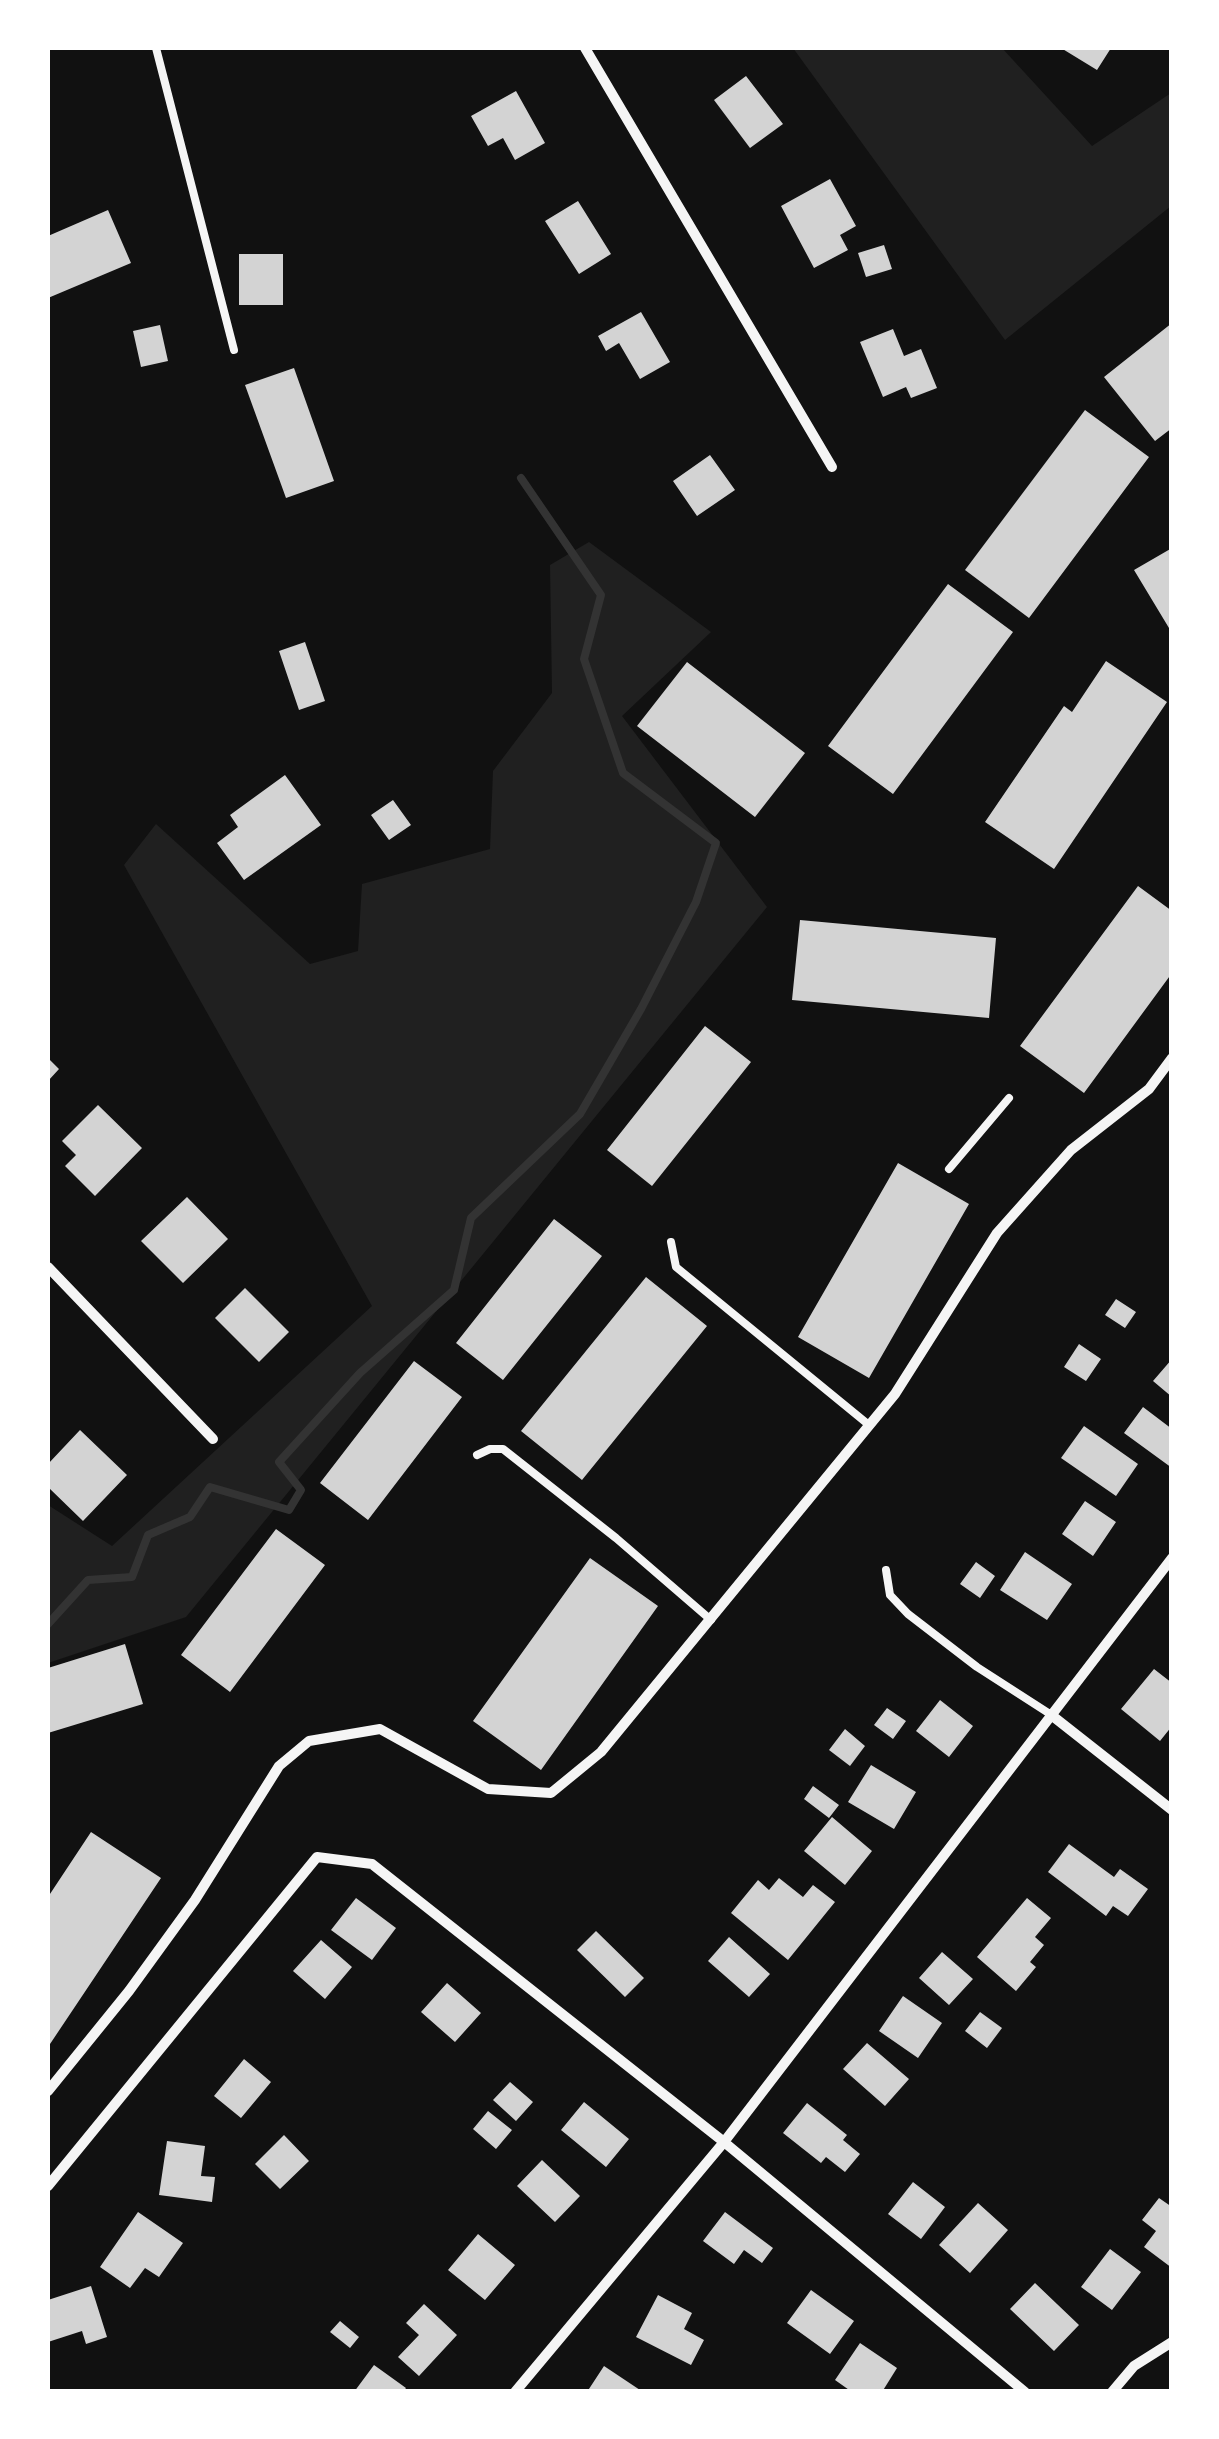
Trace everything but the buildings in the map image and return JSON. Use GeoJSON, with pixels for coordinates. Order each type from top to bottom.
{"type":"FeatureCollection","features":[{"type":"Feature","properties":{"kind":"street"},"geometry":{"type":"LineString","coordinates":[[585,48],[832,467]]}},
{"type":"Feature","properties":{"kind":"street"},"geometry":{"type":"LineString","coordinates":[[48,2091],[129,1991],[195,1900],[278,1766],[310,1741],[380,1730],[488,1789],[551,1793],[600,1752],[895,1394],[997,1233],[1071,1150],[1148,1089],[1172,1058]]}},
{"type":"Feature","properties":{"kind":"street"},"geometry":{"type":"LineString","coordinates":[[48,1268],[212,1439]]}},
{"type":"Feature","properties":{"kind":"street"},"geometry":{"type":"LineString","coordinates":[[516,2392],[724,2142],[1172,1558]]}},
{"type":"Feature","properties":{"kind":"street"},"geometry":{"type":"LineString","coordinates":[[1050,1714],[1172,1810]]}},
{"type":"Feature","properties":{"kind":"street"},"geometry":{"type":"LineString","coordinates":[[48,2186],[317,1857],[372,1864],[724,2142],[1025,2392]]}},
{"type":"Feature","properties":{"kind":"street"},"geometry":{"type":"LineString","coordinates":[[1112,2392],[1134,2366],[1172,2342]]}},
{"type":"Feature","properties":{"kind":"lane"},"geometry":{"type":"LineString","coordinates":[[156,48],[234,350]]}},
{"type":"Feature","properties":{"kind":"lane"},"geometry":{"type":"LineString","coordinates":[[949,1169],[1010,1098]]}},
{"type":"Feature","properties":{"kind":"lane"},"geometry":{"type":"LineString","coordinates":[[671,1242],[676,1267],[869,1425]]}},
{"type":"Feature","properties":{"kind":"lane"},"geometry":{"type":"LineString","coordinates":[[477,1455],[503,1449],[711,1620]]}},
{"type":"Feature","properties":{"kind":"lane"},"geometry":{"type":"LineString","coordinates":[[886,1570],[890,1595],[908,1614],[976,1667],[1050,1714]]}},
{"type":"Feature","properties":{"kind":"shaded area"},"geometry":{"type":"Polygon","coordinates":[[[793,48],[1002,48],[1092,146],[1171,93],[1171,206],[1005,340],[793,48]]]}},
{"type":"Feature","properties":{"kind":"shaded area"},"geometry":{"type":"Polygon","coordinates":[[[589,542],[711,632],[622,716],[767,907],[186,1617],[48,1663],[48,1505],[112,1546],[372,1306],[124,865],[156,824],[310,964],[358,951],[362,884],[490,849],[493,771],[552,693],[550,565],[589,542]]]}},
{"type":"Feature","properties":{"kind":"waterway"},"geometry":{"type":"LineString","coordinates":[[48,1624],[88,1580],[132,1577],[148,1535],[190,1517],[210,1487],[289,1510],[301,1490],[279,1462],[360,1373],[454,1290],[471,1218],[580,1114],[641,1009],[696,902],[716,843],[623,773],[584,659],[601,595],[521,478]]}}]}
